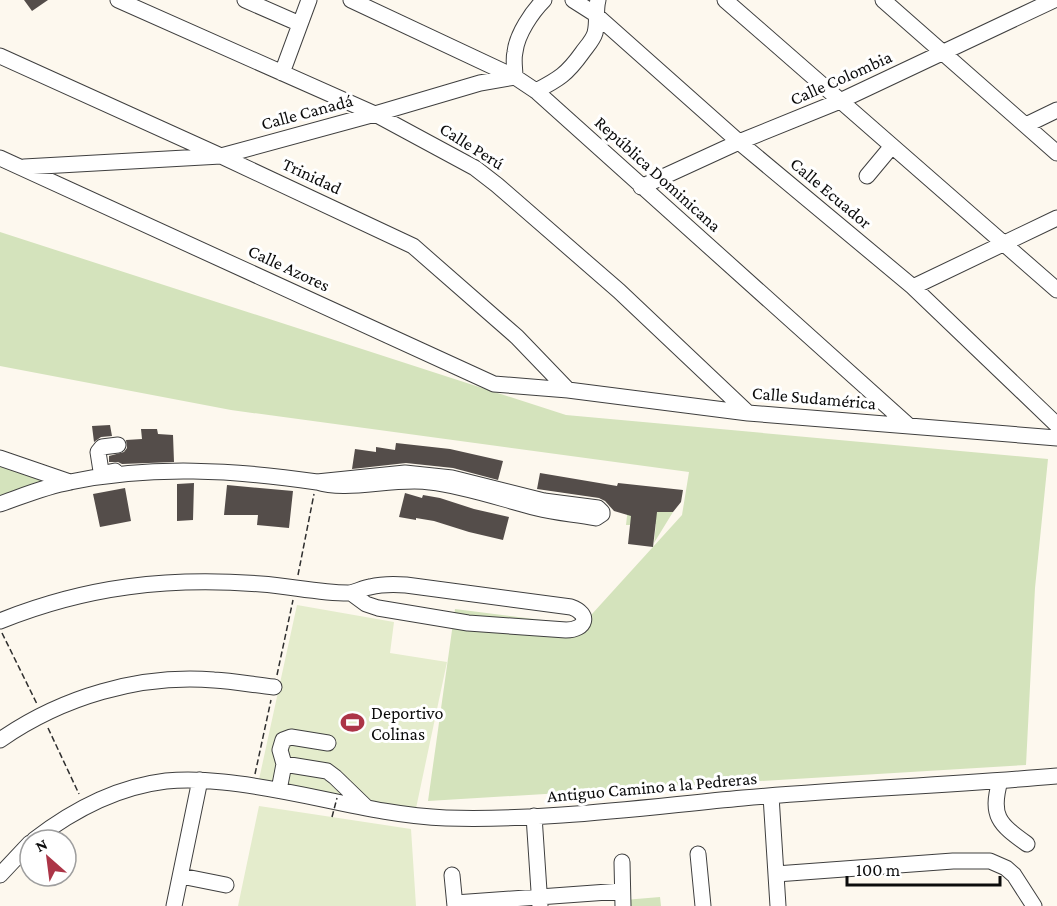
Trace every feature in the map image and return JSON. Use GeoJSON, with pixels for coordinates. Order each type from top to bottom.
{"type":"FeatureCollection","features":[{"type":"Feature","properties":{"kind":"street","name":"Calle Perú"},"geometry":{"type":"LineString","coordinates":[[118,0],[375,114],[476,168],[619,291],[748,413]]}},
{"type":"Feature","properties":{"kind":"street"},"geometry":{"type":"LineString","coordinates":[[245,0],[300,24]]}},
{"type":"Feature","properties":{"kind":"street"},"geometry":{"type":"LineString","coordinates":[[282,73],[309,0]]}},
{"type":"Feature","properties":{"kind":"street","name":"República Dominicana"},"geometry":{"type":"LineString","coordinates":[[351,0],[515,77],[536,91],[908,425]]}},
{"type":"Feature","properties":{"kind":"street"},"geometry":{"type":"LineString","coordinates":[[515,77],[514,53],[518,41],[544,0]]}},
{"type":"Feature","properties":{"kind":"street","name":"Calle Ecuador"},"geometry":{"type":"LineString","coordinates":[[573,0],[596,7],[739,142],[913,287],[1057,425]]}},
{"type":"Feature","properties":{"kind":"street"},"geometry":{"type":"LineString","coordinates":[[725,0],[1057,290]]}},
{"type":"Feature","properties":{"kind":"street"},"geometry":{"type":"LineString","coordinates":[[883,0],[1057,153]]}},
{"type":"Feature","properties":{"kind":"street","name":"Calle Colombia"},"geometry":{"type":"LineString","coordinates":[[641,187],[739,142],[840,101],[1054,0]]}},
{"type":"Feature","properties":{"kind":"street"},"geometry":{"type":"LineString","coordinates":[[536,91],[569,71],[592,39],[596,31],[596,7]]}},
{"type":"Feature","properties":{"kind":"street","name":"Trinidad"},"geometry":{"type":"LineString","coordinates":[[0,56],[413,246],[517,337],[568,390]]}},
{"type":"Feature","properties":{"kind":"street","name":"Calle Canadá"},"geometry":{"type":"LineString","coordinates":[[21,167],[221,156],[480,83],[515,77]]}},
{"type":"Feature","properties":{"kind":"street"},"geometry":{"type":"LineString","coordinates":[[1026,125],[1057,110]]}},
{"type":"Feature","properties":{"kind":"street"},"geometry":{"type":"LineString","coordinates":[[867,176],[892,146]]}},
{"type":"Feature","properties":{"kind":"street","name":"Calle Azores"},"geometry":{"type":"LineString","coordinates":[[0,158],[494,384],[568,390]]}},
{"type":"Feature","properties":{"kind":"street"},"geometry":{"type":"LineString","coordinates":[[913,287],[1057,218]]}},
{"type":"Feature","properties":{"kind":"street","name":"Calle Sudamérica"},"geometry":{"type":"LineString","coordinates":[[568,390],[748,413],[1057,438]]}},
{"type":"Feature","properties":{"kind":"street"},"geometry":{"type":"LineString","coordinates":[[118,445],[99,449],[101,471],[105,473],[129,468],[133,473]]}},
{"type":"Feature","properties":{"kind":"street"},"geometry":{"type":"LineString","coordinates":[[0,458],[70,482]]}},
{"type":"Feature","properties":{"kind":"street"},"geometry":{"type":"LineString","coordinates":[[0,504],[70,482],[174,470],[262,474],[317,482],[329,486],[405,480],[429,482],[451,485],[540,509],[596,518],[602,514],[598,508],[544,501],[481,484],[430,474],[405,473],[317,482]]}},
{"type":"Feature","properties":{"kind":"street"},"geometry":{"type":"LineString","coordinates":[[0,621],[33,608],[84,594],[143,584],[205,581],[351,593],[386,584],[406,585],[571,607],[579,610],[584,622],[580,627],[566,630],[468,623],[378,608],[366,604],[351,593]]}},
{"type":"Feature","properties":{"kind":"street"},"geometry":{"type":"LineString","coordinates":[[0,740],[42,714],[67,703],[124,686],[167,681],[213,680],[274,687]]}},
{"type":"Feature","properties":{"kind":"street"},"geometry":{"type":"LineString","coordinates":[[279,790],[284,764],[280,750],[286,737],[328,743]]}},
{"type":"Feature","properties":{"kind":"street"},"geometry":{"type":"LineString","coordinates":[[284,764],[327,771],[366,807]]}},
{"type":"Feature","properties":{"kind":"street","name":"Antiguo Camino a la Pedreras"},"geometry":{"type":"LineString","coordinates":[[49,828],[84,806],[119,792],[165,781],[200,780],[252,785],[411,815],[446,818],[534,816],[771,796],[1057,776]]}},
{"type":"Feature","properties":{"kind":"street"},"geometry":{"type":"LineString","coordinates":[[174,906],[200,780]]}},
{"type":"Feature","properties":{"kind":"street"},"geometry":{"type":"LineString","coordinates":[[1000,781],[995,799],[996,811],[1009,831],[1027,844]]}},
{"type":"Feature","properties":{"kind":"street"},"geometry":{"type":"LineString","coordinates":[[771,796],[778,906]]}},
{"type":"Feature","properties":{"kind":"street"},"geometry":{"type":"LineString","coordinates":[[534,816],[540,902]]}},
{"type":"Feature","properties":{"kind":"street"},"geometry":{"type":"LineString","coordinates":[[698,854],[703,906]]}},
{"type":"Feature","properties":{"kind":"street"},"geometry":{"type":"LineString","coordinates":[[0,875],[18,856]]}},
{"type":"Feature","properties":{"kind":"street"},"geometry":{"type":"LineString","coordinates":[[776,874],[943,862],[990,861],[1014,874],[1034,906]]}},
{"type":"Feature","properties":{"kind":"street"},"geometry":{"type":"LineString","coordinates":[[452,875],[455,904],[622,898],[622,862]]}},
{"type":"Feature","properties":{"kind":"street"},"geometry":{"type":"LineString","coordinates":[[181,876],[226,885]]}},
{"type":"Feature","properties":{"kind":"path"},"geometry":{"type":"LineString","coordinates":[[252,785],[317,482]]}},
{"type":"Feature","properties":{"kind":"path"},"geometry":{"type":"LineString","coordinates":[[332,817],[337,798]]}},
{"type":"Feature","properties":{"kind":"green space"},"geometry":{"type":"Polygon","coordinates":[[[0,232],[566,415],[1048,459],[1035,588],[1026,765],[428,801],[455,609],[582,625],[682,515],[689,472],[231,410],[0,366],[0,232]]]}},
{"type":"Feature","properties":{"kind":"green space"},"geometry":{"type":"Polygon","coordinates":[[[0,464],[43,479],[42,485],[0,500],[0,464]]]}},
{"type":"Feature","properties":{"kind":"green space"},"geometry":{"type":"Polygon","coordinates":[[[628,507],[673,512],[654,543],[656,524],[631,521],[630,525],[626,525],[628,507]]]}},
{"type":"Feature","properties":{"kind":"green space","name":"Deportivo Colinas"},"geometry":{"type":"Polygon","coordinates":[[[297,605],[394,622],[390,653],[447,662],[415,813],[258,784],[297,605]]]}},
{"type":"Feature","properties":{"kind":"green space"},"geometry":{"type":"Polygon","coordinates":[[[259,806],[411,829],[416,906],[238,906],[259,806]]]}},
{"type":"Feature","properties":{"kind":"green space"},"geometry":{"type":"Polygon","coordinates":[[[660,897],[661,906],[624,906],[624,900],[660,897]]]}},
{"type":"Feature","properties":{"kind":"building"},"geometry":{"type":"Polygon","coordinates":[[[24,0],[48,0],[32,11],[24,0]]]}},
{"type":"Feature","properties":{"kind":"building"},"geometry":{"type":"Polygon","coordinates":[[[110,425],[112,436],[101,437],[94,442],[92,426],[110,425]]]}},
{"type":"Feature","properties":{"kind":"building"},"geometry":{"type":"Polygon","coordinates":[[[141,429],[157,429],[158,434],[173,435],[174,462],[122,464],[109,462],[109,456],[124,452],[127,448],[126,440],[142,439],[141,429]]]}},
{"type":"Feature","properties":{"kind":"building"},"geometry":{"type":"Polygon","coordinates":[[[396,443],[450,449],[503,461],[498,480],[453,468],[406,463],[352,469],[355,449],[376,452],[376,447],[395,450],[396,443]]]}},
{"type":"Feature","properties":{"kind":"building"},"geometry":{"type":"Polygon","coordinates":[[[540,473],[617,486],[618,483],[683,490],[681,502],[673,512],[657,512],[653,547],[628,544],[631,516],[614,511],[599,498],[537,489],[540,473]]]}},
{"type":"Feature","properties":{"kind":"building"},"geometry":{"type":"Polygon","coordinates":[[[194,483],[193,520],[177,521],[177,484],[194,483]]]}},
{"type":"Feature","properties":{"kind":"building"},"geometry":{"type":"Polygon","coordinates":[[[227,485],[293,491],[289,528],[257,525],[258,515],[224,515],[227,485]]]}},
{"type":"Feature","properties":{"kind":"building"},"geometry":{"type":"Polygon","coordinates":[[[125,488],[131,521],[100,527],[93,494],[125,488]]]}},
{"type":"Feature","properties":{"kind":"building"},"geometry":{"type":"Polygon","coordinates":[[[405,493],[422,498],[423,495],[440,498],[509,517],[503,540],[434,521],[399,517],[405,493]]]}},
{"type":"Feature","properties":{"kind":"place","name":"Deportivo Colinas"},"geometry":{"type":"Point","coordinates":[353,723]}}]}
